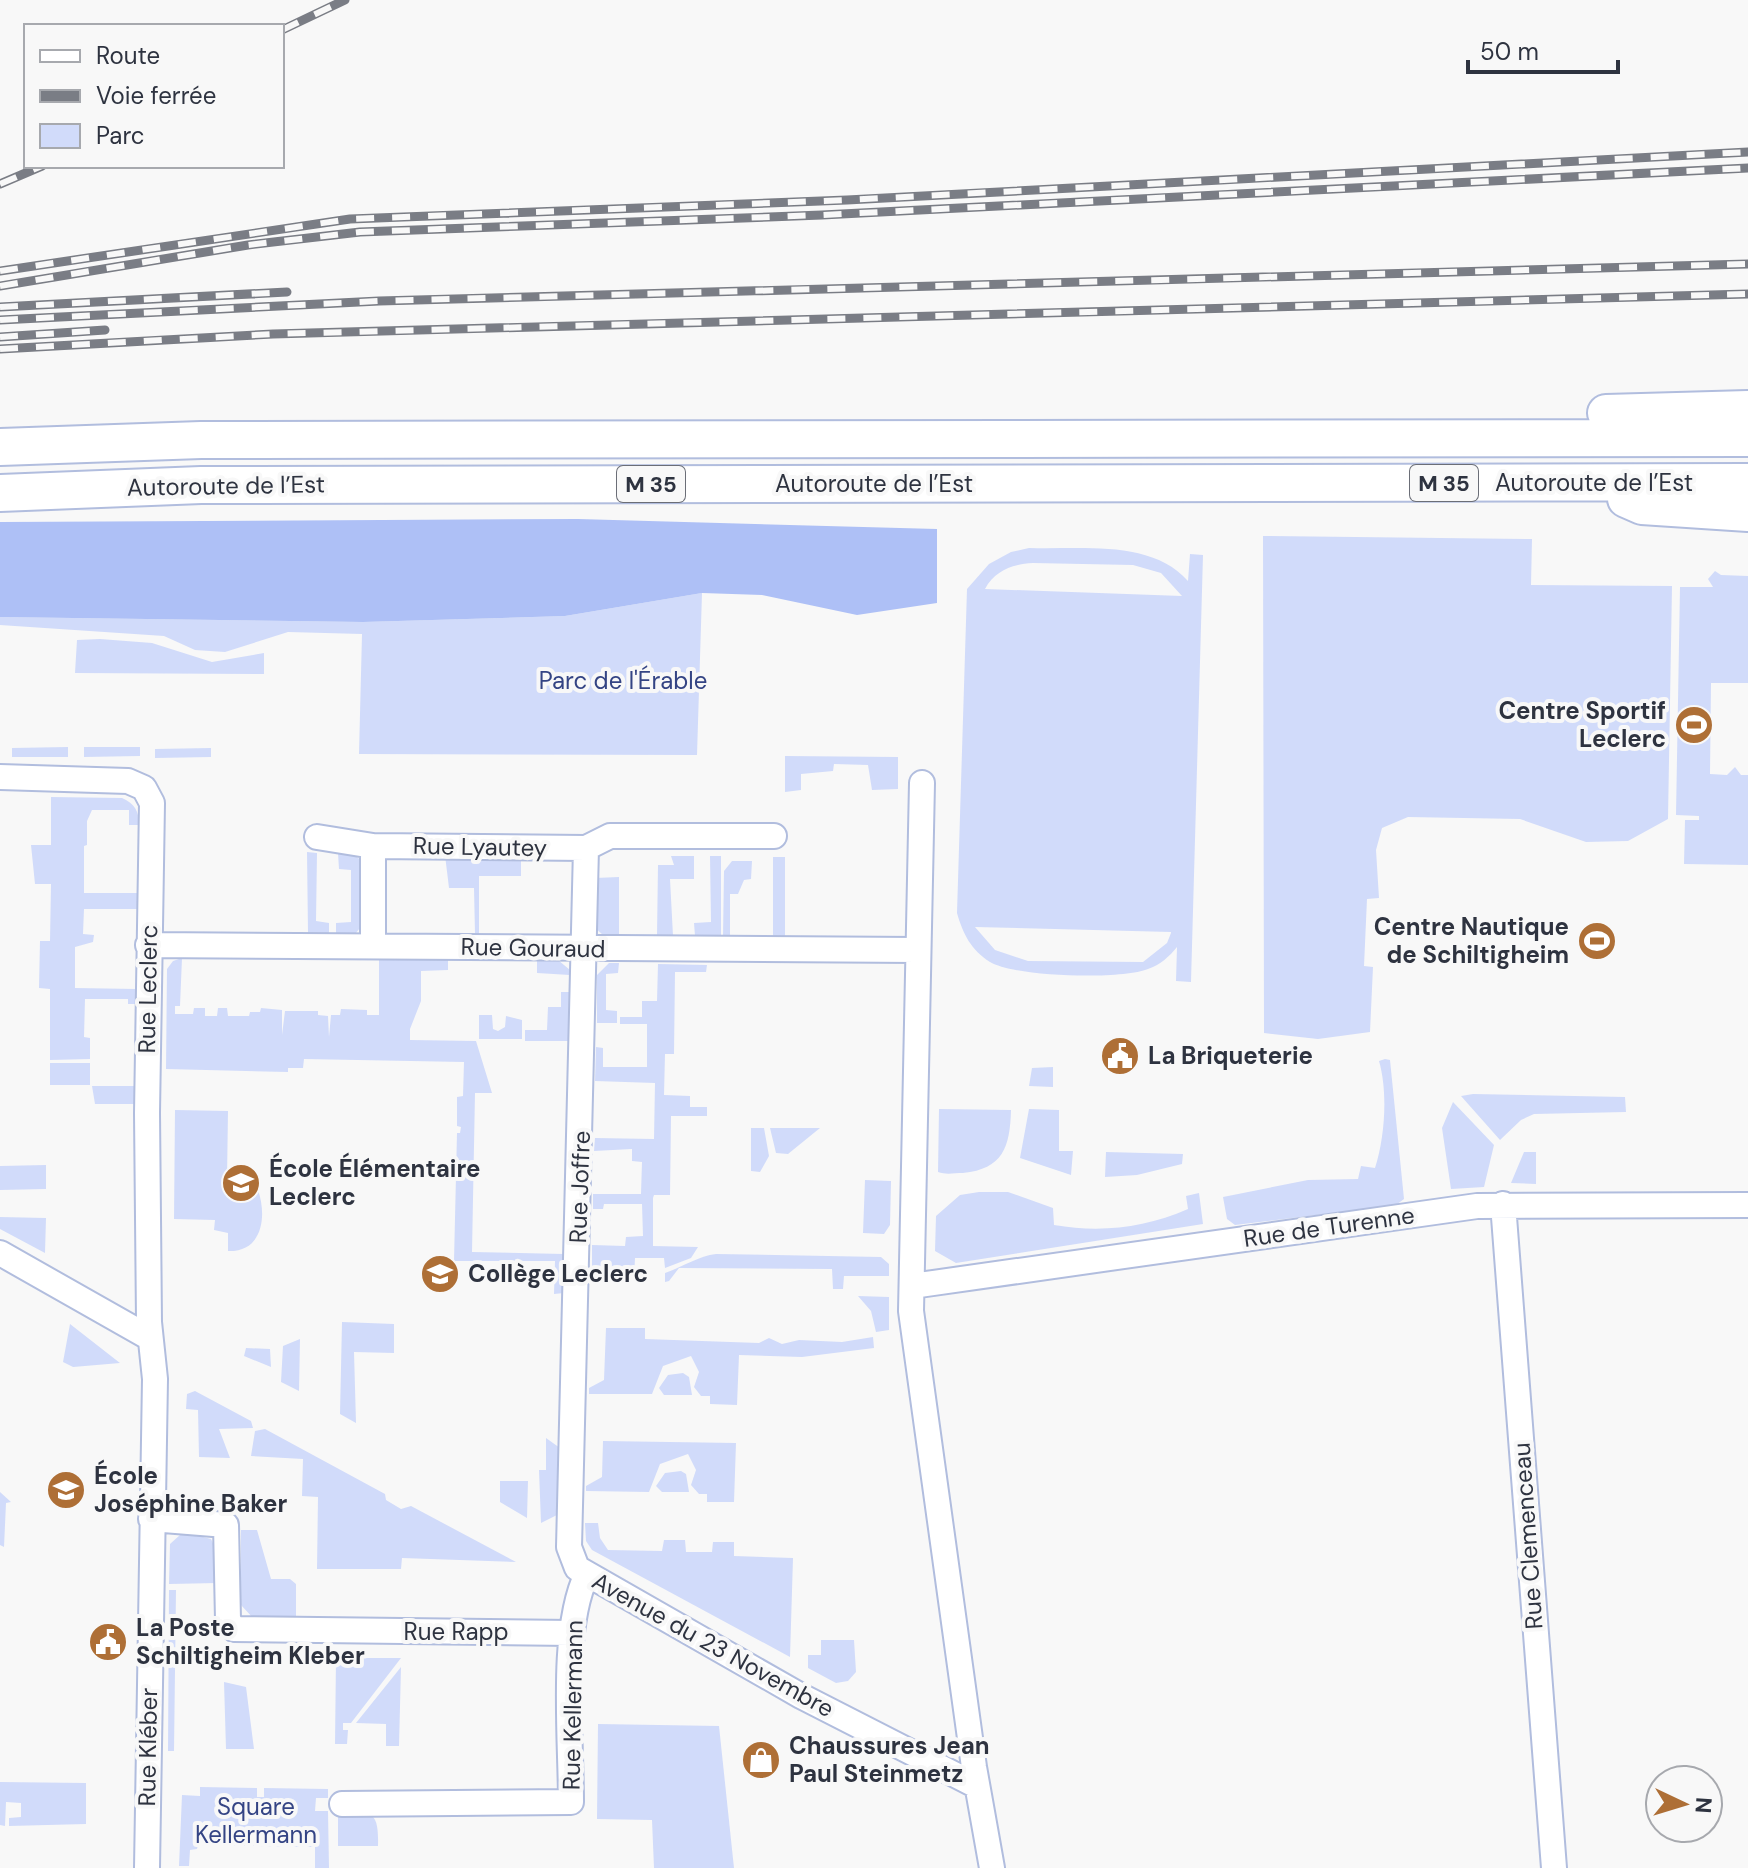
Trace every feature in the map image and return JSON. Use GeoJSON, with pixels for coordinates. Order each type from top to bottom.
{"type":"FeatureCollection","features":[{"type":"Feature","properties":{"kind":"highway"},"geometry":{"type":"LineString","coordinates":[[1485,437],[1529,413],[1748,409]]}},
{"type":"Feature","properties":{"kind":"highway","name":"Autoroute de l’Est"},"geometry":{"type":"LineString","coordinates":[[0,447],[201,440],[1748,438]]}},
{"type":"Feature","properties":{"kind":"highway","name":"Autoroute de l’Est"},"geometry":{"type":"LineString","coordinates":[[0,493],[216,485],[1748,482]]}},
{"type":"Feature","properties":{"kind":"highway"},"geometry":{"type":"LineString","coordinates":[[1587,483],[1642,506],[1748,513]]}},
{"type":"Feature","properties":{"kind":"street","name":"Rue Leclerc"},"geometry":{"type":"LineString","coordinates":[[0,777],[117,780],[144,788],[152,803],[148,945],[150,1338]]}},
{"type":"Feature","properties":{"kind":"street"},"geometry":{"type":"LineString","coordinates":[[922,783],[913,1323],[977,1786],[992,1868]]}},
{"type":"Feature","properties":{"kind":"street","name":"Rue Lyautey"},"geometry":{"type":"LineString","coordinates":[[317,837],[373,846],[586,848],[610,836],[774,836]]}},
{"type":"Feature","properties":{"kind":"street"},"geometry":{"type":"LineString","coordinates":[[373,846],[373,946]]}},
{"type":"Feature","properties":{"kind":"street"},"geometry":{"type":"LineString","coordinates":[[584,949],[586,848]]}},
{"type":"Feature","properties":{"kind":"street","name":"Rue Gouraud"},"geometry":{"type":"LineString","coordinates":[[148,945],[917,950]]}},
{"type":"Feature","properties":{"kind":"street","name":"Rue Joffre"},"geometry":{"type":"LineString","coordinates":[[582,1571],[569,1547],[584,949]]}},
{"type":"Feature","properties":{"kind":"street","name":"Rue de Turenne"},"geometry":{"type":"LineString","coordinates":[[912,1286],[1503,1204],[1748,1205]]}},
{"type":"Feature","properties":{"kind":"street","name":"Rue Clemenceau"},"geometry":{"type":"LineString","coordinates":[[1503,1204],[1554,1868]]}},
{"type":"Feature","properties":{"kind":"street"},"geometry":{"type":"LineString","coordinates":[[0,1253],[150,1338]]}},
{"type":"Feature","properties":{"kind":"street","name":"Rue Kléber"},"geometry":{"type":"LineString","coordinates":[[147,1868],[155,1379],[150,1338]]}},
{"type":"Feature","properties":{"kind":"street","name":"Rue Rapp"},"geometry":{"type":"LineString","coordinates":[[151,1519],[226,1525],[228,1620],[234,1629],[572,1633]]}},
{"type":"Feature","properties":{"kind":"street","name":"Rue Kellermann"},"geometry":{"type":"LineString","coordinates":[[342,1804],[571,1802],[572,1633],[582,1571]]}},
{"type":"Feature","properties":{"kind":"street","name":"Avenue du 23 Novembre"},"geometry":{"type":"LineString","coordinates":[[582,1571],[801,1696],[977,1786]]}},
{"type":"Feature","properties":{"kind":"green space"},"geometry":{"type":"Polygon","coordinates":[[[1263,536],[1532,539],[1531,585],[1672,586],[1668,819],[1628,841],[1586,842],[1520,819],[1408,817],[1382,828],[1376,850],[1379,898],[1367,899],[1364,966],[1373,967],[1370,1032],[1318,1039],[1264,1033],[1263,536]]]}},
{"type":"Feature","properties":{"kind":"green space"},"geometry":{"type":"Polygon","coordinates":[[[1029,548],[1071,548],[1135,553],[1155,558],[1188,581],[1190,554],[1203,555],[1191,982],[1176,981],[1177,947],[1157,965],[1134,972],[1093,976],[1044,974],[990,962],[973,947],[962,928],[957,913],[967,589],[989,564],[1011,552],[1029,548]],[[1033,563],[1006,569],[994,577],[985,589],[1182,596],[1161,573],[1133,565],[1033,563]],[[975,927],[995,950],[1028,961],[1143,962],[1167,943],[1171,933],[1171,932],[975,927]]]}},
{"type":"Feature","properties":{"kind":"green space","name":"Centre Sportif Leclerc"},"geometry":{"type":"Polygon","coordinates":[[[1715,571],[1721,575],[1748,576],[1748,683],[1711,683],[1710,774],[1727,775],[1735,767],[1741,775],[1748,775],[1748,865],[1684,864],[1685,820],[1699,820],[1699,816],[1676,815],[1680,587],[1713,587],[1708,579],[1715,571]]]}},
{"type":"Feature","properties":{"kind":"green space","name":"Parc de l'Érable"},"geometry":{"type":"Polygon","coordinates":[[[702,593],[697,755],[359,754],[362,634],[288,632],[225,652],[195,650],[164,636],[0,625],[0,617],[363,622],[565,616],[702,593]]]}},
{"type":"Feature","properties":{"kind":"green space"},"geometry":{"type":"Polygon","coordinates":[[[77,640],[152,643],[212,662],[264,653],[264,674],[75,673],[77,640]]]}},
{"type":"Feature","properties":{"kind":"green space"},"geometry":{"type":"Polygon","coordinates":[[[68,747],[68,757],[12,757],[12,748],[68,747]]]}},
{"type":"Feature","properties":{"kind":"green space"},"geometry":{"type":"Polygon","coordinates":[[[84,747],[140,747],[140,756],[84,757],[84,747]]]}},
{"type":"Feature","properties":{"kind":"green space"},"geometry":{"type":"Polygon","coordinates":[[[211,748],[211,757],[155,758],[155,749],[211,748]]]}},
{"type":"Feature","properties":{"kind":"green space"},"geometry":{"type":"Polygon","coordinates":[[[785,756],[898,757],[898,789],[872,790],[868,765],[834,764],[833,771],[801,774],[801,790],[785,792],[785,756]]]}},
{"type":"Feature","properties":{"kind":"green space"},"geometry":{"type":"Polygon","coordinates":[[[51,797],[122,798],[133,805],[138,816],[139,825],[129,825],[129,810],[92,810],[87,821],[84,893],[138,893],[138,909],[84,909],[83,934],[94,935],[93,942],[75,947],[75,988],[137,989],[137,1004],[128,1004],[128,999],[85,999],[84,1037],[90,1038],[90,1059],[50,1060],[50,989],[39,988],[40,941],[50,941],[51,884],[35,884],[31,845],[51,845],[51,797]]]}},
{"type":"Feature","properties":{"kind":"green space"},"geometry":{"type":"Polygon","coordinates":[[[307,852],[317,853],[316,921],[329,923],[329,933],[308,933],[307,852]]]}},
{"type":"Feature","properties":{"kind":"green space"},"geometry":{"type":"Polygon","coordinates":[[[338,853],[352,853],[363,862],[363,924],[356,933],[336,933],[336,923],[351,922],[351,870],[339,869],[338,853]]]}},
{"type":"Feature","properties":{"kind":"green space"},"geometry":{"type":"Polygon","coordinates":[[[445,855],[521,855],[521,876],[479,876],[479,934],[475,934],[474,888],[449,888],[445,855]]]}},
{"type":"Feature","properties":{"kind":"green space"},"geometry":{"type":"Polygon","coordinates":[[[671,856],[694,856],[694,879],[670,879],[673,936],[657,936],[658,865],[674,865],[671,856]]]}},
{"type":"Feature","properties":{"kind":"green space"},"geometry":{"type":"Polygon","coordinates":[[[710,856],[721,856],[721,937],[695,936],[694,923],[711,922],[710,856]]]}},
{"type":"Feature","properties":{"kind":"green space"},"geometry":{"type":"Polygon","coordinates":[[[773,857],[785,857],[785,938],[773,938],[773,857]]]}},
{"type":"Feature","properties":{"kind":"green space"},"geometry":{"type":"Polygon","coordinates":[[[732,861],[752,861],[751,879],[744,880],[738,894],[730,894],[730,937],[723,937],[724,871],[732,861]]]}},
{"type":"Feature","properties":{"kind":"green space"},"geometry":{"type":"Polygon","coordinates":[[[619,877],[619,935],[603,935],[594,927],[595,878],[619,877]]]}},
{"type":"Feature","properties":{"kind":"green space"},"geometry":{"type":"Polygon","coordinates":[[[182,958],[180,1006],[175,1006],[175,1014],[193,1014],[194,1008],[205,1008],[205,1016],[217,1016],[218,1008],[227,1008],[228,1016],[249,1016],[250,1012],[260,1012],[261,1008],[282,1010],[282,1035],[285,1011],[318,1011],[318,1015],[328,1016],[329,1037],[331,1015],[340,1015],[341,1009],[367,1010],[367,1015],[379,1015],[379,958],[448,959],[448,970],[421,971],[421,1001],[410,1029],[410,1040],[476,1041],[492,1093],[475,1093],[472,1252],[564,1254],[564,1293],[554,1294],[555,1261],[454,1261],[457,1133],[460,1133],[461,1127],[457,1126],[457,1097],[463,1096],[464,1062],[304,1059],[303,1068],[288,1068],[288,1072],[166,1069],[167,969],[173,961],[182,958]]]}},
{"type":"Feature","properties":{"kind":"green space"},"geometry":{"type":"Polygon","coordinates":[[[537,959],[558,960],[570,970],[570,975],[537,973],[537,959]]]}},
{"type":"Feature","properties":{"kind":"green space"},"geometry":{"type":"Polygon","coordinates":[[[609,963],[619,963],[618,973],[606,974],[606,1010],[617,1011],[617,1023],[597,1023],[597,975],[609,963]]]}},
{"type":"Feature","properties":{"kind":"green space"},"geometry":{"type":"Polygon","coordinates":[[[658,964],[707,965],[706,972],[675,972],[674,1054],[665,1054],[664,1095],[690,1096],[690,1107],[707,1107],[707,1116],[671,1116],[670,1195],[654,1195],[653,1198],[653,1246],[698,1247],[691,1258],[665,1268],[664,1258],[635,1258],[634,1278],[592,1277],[592,1245],[625,1246],[626,1237],[643,1236],[642,1204],[604,1204],[603,1209],[593,1209],[593,1194],[641,1194],[642,1162],[632,1161],[632,1149],[594,1151],[595,1138],[654,1139],[655,1083],[595,1081],[596,1047],[603,1048],[603,1067],[647,1067],[647,1024],[620,1024],[620,1017],[642,1017],[642,1001],[657,1001],[658,964]]]}},
{"type":"Feature","properties":{"kind":"green space"},"geometry":{"type":"Polygon","coordinates":[[[561,992],[569,992],[568,1041],[525,1041],[525,1030],[547,1030],[548,1007],[561,1007],[561,992]]]}},
{"type":"Feature","properties":{"kind":"green space"},"geometry":{"type":"Polygon","coordinates":[[[479,1015],[492,1015],[493,1029],[498,1031],[505,1027],[506,1016],[522,1020],[522,1039],[479,1039],[479,1015]]]}},
{"type":"Feature","properties":{"kind":"green space"},"geometry":{"type":"Polygon","coordinates":[[[1390,1060],[1404,1199],[1396,1205],[1235,1225],[1227,1219],[1223,1197],[1308,1180],[1358,1179],[1361,1166],[1375,1168],[1384,1114],[1384,1086],[1379,1061],[1390,1060]]]}},
{"type":"Feature","properties":{"kind":"green space"},"geometry":{"type":"Polygon","coordinates":[[[50,1063],[90,1063],[90,1085],[50,1085],[50,1063]]]}},
{"type":"Feature","properties":{"kind":"green space"},"geometry":{"type":"Polygon","coordinates":[[[1053,1067],[1053,1087],[1029,1086],[1032,1068],[1053,1067]]]}},
{"type":"Feature","properties":{"kind":"green space"},"geometry":{"type":"Polygon","coordinates":[[[92,1086],[136,1086],[136,1104],[95,1104],[92,1086]]]}},
{"type":"Feature","properties":{"kind":"green space"},"geometry":{"type":"Polygon","coordinates":[[[1461,1096],[1625,1097],[1626,1112],[1534,1114],[1521,1120],[1500,1140],[1461,1096]]]}},
{"type":"Feature","properties":{"kind":"green space"},"geometry":{"type":"Polygon","coordinates":[[[1453,1102],[1494,1145],[1484,1187],[1451,1189],[1442,1128],[1453,1102]]]}},
{"type":"Feature","properties":{"kind":"green space"},"geometry":{"type":"Polygon","coordinates":[[[939,1109],[1011,1110],[1009,1135],[1002,1154],[996,1161],[977,1171],[938,1172],[939,1109]]]}},
{"type":"Feature","properties":{"kind":"green space"},"geometry":{"type":"Polygon","coordinates":[[[1029,1109],[1059,1110],[1059,1151],[1073,1151],[1071,1175],[1020,1158],[1029,1109]]]}},
{"type":"Feature","properties":{"kind":"green space"},"geometry":{"type":"Polygon","coordinates":[[[175,1110],[228,1111],[227,1179],[239,1180],[247,1192],[258,1190],[261,1200],[260,1231],[249,1246],[228,1251],[228,1233],[214,1230],[215,1220],[174,1219],[175,1110]]]}},
{"type":"Feature","properties":{"kind":"green space"},"geometry":{"type":"Polygon","coordinates":[[[751,1128],[764,1128],[769,1156],[760,1172],[751,1171],[751,1128]]]}},
{"type":"Feature","properties":{"kind":"green space"},"geometry":{"type":"Polygon","coordinates":[[[770,1128],[820,1128],[788,1154],[776,1153],[770,1128]]]}},
{"type":"Feature","properties":{"kind":"green space"},"geometry":{"type":"Polygon","coordinates":[[[1106,1152],[1183,1154],[1182,1164],[1137,1175],[1105,1177],[1106,1152]]]}},
{"type":"Feature","properties":{"kind":"green space"},"geometry":{"type":"Polygon","coordinates":[[[1524,1152],[1536,1152],[1536,1184],[1511,1183],[1524,1152]]]}},
{"type":"Feature","properties":{"kind":"green space"},"geometry":{"type":"Polygon","coordinates":[[[46,1165],[46,1189],[0,1190],[0,1166],[46,1165]]]}},
{"type":"Feature","properties":{"kind":"green space"},"geometry":{"type":"Polygon","coordinates":[[[865,1180],[891,1181],[890,1225],[884,1234],[863,1233],[865,1180]]]}},
{"type":"Feature","properties":{"kind":"green space"},"geometry":{"type":"Polygon","coordinates":[[[1008,1192],[1053,1208],[1054,1225],[1089,1229],[1155,1221],[1188,1209],[1186,1196],[1199,1193],[1203,1224],[956,1263],[935,1251],[936,1216],[960,1195],[1008,1192]]]}},
{"type":"Feature","properties":{"kind":"green space"},"geometry":{"type":"Polygon","coordinates":[[[0,1217],[46,1218],[45,1253],[0,1229],[0,1217]]]}},
{"type":"Feature","properties":{"kind":"green space"},"geometry":{"type":"Polygon","coordinates":[[[716,1254],[881,1257],[889,1264],[889,1276],[844,1276],[843,1289],[833,1289],[832,1269],[679,1268],[665,1282],[665,1273],[716,1254]]]}},
{"type":"Feature","properties":{"kind":"green space"},"geometry":{"type":"Polygon","coordinates":[[[858,1296],[889,1297],[889,1330],[876,1332],[871,1311],[858,1296]]]}},
{"type":"Feature","properties":{"kind":"green space"},"geometry":{"type":"Polygon","coordinates":[[[342,1322],[394,1324],[394,1353],[354,1352],[356,1423],[340,1414],[342,1322]]]}},
{"type":"Feature","properties":{"kind":"green space"},"geometry":{"type":"Polygon","coordinates":[[[70,1324],[120,1363],[73,1367],[63,1362],[70,1324]]]}},
{"type":"Feature","properties":{"kind":"green space"},"geometry":{"type":"Polygon","coordinates":[[[606,1328],[645,1328],[645,1339],[759,1343],[769,1338],[782,1344],[799,1340],[842,1342],[873,1337],[874,1348],[802,1357],[739,1355],[737,1405],[710,1404],[710,1396],[701,1396],[694,1387],[699,1372],[691,1356],[663,1366],[652,1394],[589,1394],[589,1388],[604,1380],[606,1328]]]}},
{"type":"Feature","properties":{"kind":"green space"},"geometry":{"type":"Polygon","coordinates":[[[300,1339],[299,1391],[281,1382],[283,1346],[300,1339]]]}},
{"type":"Feature","properties":{"kind":"green space"},"geometry":{"type":"Polygon","coordinates":[[[246,1348],[270,1349],[271,1367],[244,1356],[246,1348]]]}},
{"type":"Feature","properties":{"kind":"green space"},"geometry":{"type":"Polygon","coordinates":[[[683,1373],[689,1377],[692,1395],[664,1395],[659,1388],[668,1375],[683,1373]]]}},
{"type":"Feature","properties":{"kind":"green space"},"geometry":{"type":"Polygon","coordinates":[[[195,1391],[251,1421],[253,1428],[219,1429],[230,1458],[199,1457],[198,1410],[186,1409],[187,1394],[195,1391]]]}},
{"type":"Feature","properties":{"kind":"green space"},"geometry":{"type":"Polygon","coordinates":[[[265,1429],[385,1494],[386,1500],[401,1509],[411,1506],[516,1562],[402,1558],[401,1569],[317,1569],[318,1497],[302,1496],[303,1459],[251,1456],[255,1431],[265,1429]]]}},
{"type":"Feature","properties":{"kind":"green space"},"geometry":{"type":"Polygon","coordinates":[[[546,1438],[560,1448],[559,1514],[541,1523],[539,1470],[546,1470],[546,1438]]]}},
{"type":"Feature","properties":{"kind":"green space"},"geometry":{"type":"Polygon","coordinates":[[[603,1441],[736,1443],[734,1502],[707,1502],[707,1494],[699,1494],[691,1485],[696,1470],[688,1454],[660,1464],[649,1492],[586,1491],[586,1486],[602,1477],[603,1441]]]}},
{"type":"Feature","properties":{"kind":"green space"},"geometry":{"type":"Polygon","coordinates":[[[681,1471],[686,1474],[689,1492],[662,1492],[656,1486],[665,1473],[681,1471]]]}},
{"type":"Feature","properties":{"kind":"green space"},"geometry":{"type":"Polygon","coordinates":[[[500,1481],[528,1481],[527,1518],[500,1502],[500,1481]]]}},
{"type":"Feature","properties":{"kind":"green space"},"geometry":{"type":"Polygon","coordinates":[[[0,1492],[11,1502],[6,1503],[4,1547],[0,1545],[0,1492]]]}},
{"type":"Feature","properties":{"kind":"green space"},"geometry":{"type":"Polygon","coordinates":[[[585,1523],[598,1523],[600,1538],[608,1550],[662,1551],[664,1540],[685,1540],[686,1552],[712,1552],[713,1542],[734,1542],[734,1556],[793,1558],[790,1657],[592,1550],[586,1541],[585,1523]]]}},
{"type":"Feature","properties":{"kind":"green space"},"geometry":{"type":"Polygon","coordinates":[[[241,1530],[257,1530],[271,1579],[290,1579],[296,1584],[296,1617],[253,1618],[241,1605],[241,1530]]]}},
{"type":"Feature","properties":{"kind":"green space"},"geometry":{"type":"Polygon","coordinates":[[[180,1535],[211,1539],[217,1551],[217,1583],[169,1584],[170,1544],[180,1535]]]}},
{"type":"Feature","properties":{"kind":"green space"},"geometry":{"type":"Polygon","coordinates":[[[169,1590],[176,1590],[174,1751],[168,1751],[169,1590]]]}},
{"type":"Feature","properties":{"kind":"green space"},"geometry":{"type":"Polygon","coordinates":[[[821,1640],[854,1640],[856,1672],[848,1681],[836,1683],[808,1668],[808,1655],[821,1655],[821,1640]]]}},
{"type":"Feature","properties":{"kind":"green space"},"geometry":{"type":"Polygon","coordinates":[[[336,1658],[401,1658],[351,1723],[343,1723],[343,1730],[348,1730],[347,1744],[335,1744],[336,1658]]]}},
{"type":"Feature","properties":{"kind":"green space"},"geometry":{"type":"Polygon","coordinates":[[[401,1667],[399,1746],[386,1746],[386,1724],[356,1723],[401,1667]]]}},
{"type":"Feature","properties":{"kind":"green space"},"geometry":{"type":"Polygon","coordinates":[[[224,1682],[246,1687],[254,1749],[226,1749],[224,1682]]]}},
{"type":"Feature","properties":{"kind":"green space"},"geometry":{"type":"Polygon","coordinates":[[[598,1724],[719,1726],[734,1868],[654,1868],[652,1820],[597,1819],[598,1724]]]}},
{"type":"Feature","properties":{"kind":"green space"},"geometry":{"type":"Polygon","coordinates":[[[0,1782],[86,1783],[86,1824],[9,1826],[9,1818],[21,1817],[21,1803],[6,1802],[5,1826],[0,1825],[0,1782]]]}},
{"type":"Feature","properties":{"kind":"green space","name":"Square Kellermann"},"geometry":{"type":"Polygon","coordinates":[[[200,1787],[257,1788],[257,1797],[264,1797],[264,1788],[328,1789],[328,1798],[316,1798],[315,1811],[328,1811],[329,1868],[315,1868],[315,1847],[198,1845],[197,1849],[190,1850],[189,1866],[179,1866],[182,1795],[200,1796],[200,1787]]]}},
{"type":"Feature","properties":{"kind":"green space"},"geometry":{"type":"Polygon","coordinates":[[[338,1811],[371,1815],[377,1825],[378,1846],[338,1846],[338,1811]]]}},
{"type":"Feature","properties":{"kind":"shaded area"},"geometry":{"type":"Polygon","coordinates":[[[578,519],[937,529],[937,603],[857,615],[762,595],[702,593],[565,616],[363,622],[0,617],[0,522],[578,519]]]}},
{"type":"Feature","properties":{"kind":"railway"},"geometry":{"type":"LineString","coordinates":[[284,29],[345,0]]}},
{"type":"Feature","properties":{"kind":"railway"},"geometry":{"type":"LineString","coordinates":[[0,271],[350,219],[847,200],[1748,152]]}},
{"type":"Feature","properties":{"kind":"railway"},"geometry":{"type":"LineString","coordinates":[[0,184],[37,168]]}},
{"type":"Feature","properties":{"kind":"railway"},"geometry":{"type":"LineString","coordinates":[[0,286],[248,245],[360,232],[822,215],[1748,168]]}},
{"type":"Feature","properties":{"kind":"railway"},"geometry":{"type":"LineString","coordinates":[[0,320],[379,301],[1748,264]]}},
{"type":"Feature","properties":{"kind":"railway"},"geometry":{"type":"LineString","coordinates":[[0,307],[287,292]]}},
{"type":"Feature","properties":{"kind":"railway"},"geometry":{"type":"LineString","coordinates":[[0,349],[273,334],[1748,294]]}},
{"type":"Feature","properties":{"kind":"railway"},"geometry":{"type":"LineString","coordinates":[[0,337],[105,330]]}},
{"type":"Feature","properties":{"kind":"place","name":"Centre Sportif Leclerc"},"geometry":{"type":"Point","coordinates":[1694,725]}},
{"type":"Feature","properties":{"kind":"place","name":"Centre Nautique de Schiltigheim"},"geometry":{"type":"Point","coordinates":[1597,941]}},
{"type":"Feature","properties":{"kind":"place","name":"La Briqueterie"},"geometry":{"type":"Point","coordinates":[1120,1056]}},
{"type":"Feature","properties":{"kind":"place","name":"École Élémentaire Leclerc"},"geometry":{"type":"Point","coordinates":[241,1183]}},
{"type":"Feature","properties":{"kind":"place","name":"Collège Leclerc"},"geometry":{"type":"Point","coordinates":[440,1274]}},
{"type":"Feature","properties":{"kind":"place","name":"École Joséphine Baker"},"geometry":{"type":"Point","coordinates":[66,1490]}},
{"type":"Feature","properties":{"kind":"place","name":"La Poste Schiltigheim Kleber"},"geometry":{"type":"Point","coordinates":[108,1642]}},
{"type":"Feature","properties":{"kind":"place","name":"Chaussures Jean Paul Steinmetz"},"geometry":{"type":"Point","coordinates":[761,1760]}}]}
